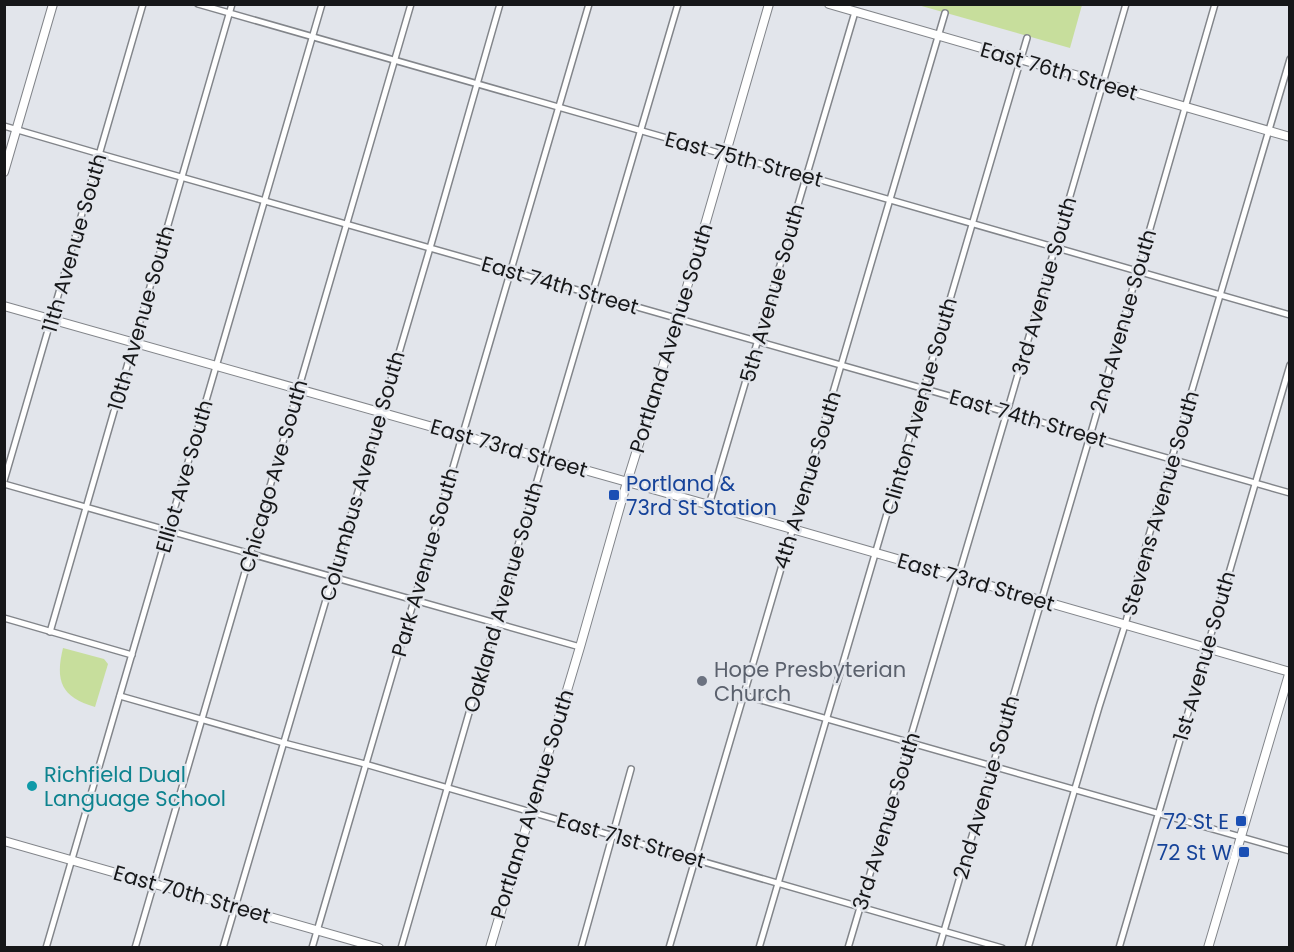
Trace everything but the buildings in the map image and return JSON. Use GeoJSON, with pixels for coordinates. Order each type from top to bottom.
{"type":"FeatureCollection","features":[{"type":"Feature","properties":{"kind":"street"},"geometry":{"type":"LineString","coordinates":[[4,172],[53,4]]}},
{"type":"Feature","properties":{"kind":"street","name":"11th Avenue South"},"geometry":{"type":"LineString","coordinates":[[4,483],[143,4]]}},
{"type":"Feature","properties":{"kind":"street","name":"East 75th Street"},"geometry":{"type":"LineString","coordinates":[[198,4],[1290,315]]}},
{"type":"Feature","properties":{"kind":"street","name":"10th Avenue South"},"geometry":{"type":"LineString","coordinates":[[50,632],[232,4]]}},
{"type":"Feature","properties":{"kind":"street","name":"Elliot Ave South"},"geometry":{"type":"LineString","coordinates":[[46,948],[322,4]]}},
{"type":"Feature","properties":{"kind":"street","name":"Chicago Ave South"},"geometry":{"type":"LineString","coordinates":[[135,948],[411,4]]}},
{"type":"Feature","properties":{"kind":"street","name":"Columbus Avenue South"},"geometry":{"type":"LineString","coordinates":[[223,948],[500,4]]}},
{"type":"Feature","properties":{"kind":"street","name":"Park Avenue South"},"geometry":{"type":"LineString","coordinates":[[312,948],[589,4]]}},
{"type":"Feature","properties":{"kind":"street","name":"Oakland Avenue South"},"geometry":{"type":"LineString","coordinates":[[401,948],[678,4]]}},
{"type":"Feature","properties":{"kind":"street","name":"Portland Avenue South"},"geometry":{"type":"LineString","coordinates":[[489,948],[678,318],[769,4]]}},
{"type":"Feature","properties":{"kind":"street","name":"East 76th Street"},"geometry":{"type":"LineString","coordinates":[[829,4],[1290,137]]}},
{"type":"Feature","properties":{"kind":"street","name":"3rd Avenue South"},"geometry":{"type":"LineString","coordinates":[[848,948],[1126,4]]}},
{"type":"Feature","properties":{"kind":"street","name":"2nd Avenue South"},"geometry":{"type":"LineString","coordinates":[[939,948],[1215,4]]}},
{"type":"Feature","properties":{"kind":"street","name":"5th Avenue South"},"geometry":{"type":"LineString","coordinates":[[709,505],[855,12]]}},
{"type":"Feature","properties":{"kind":"street","name":"4th Avenue South"},"geometry":{"type":"LineString","coordinates":[[669,948],[945,13]]}},
{"type":"Feature","properties":{"kind":"street","name":"Clinton Avenue South"},"geometry":{"type":"LineString","coordinates":[[759,948],[1027,38]]}},
{"type":"Feature","properties":{"kind":"street","name":"Stevens Avenue South"},"geometry":{"type":"LineString","coordinates":[[1028,948],[1290,59]]}},
{"type":"Feature","properties":{"kind":"street","name":"East 74th Street"},"geometry":{"type":"LineString","coordinates":[[4,126],[1290,493]]}},
{"type":"Feature","properties":{"kind":"street","name":"East 73rd Street"},"geometry":{"type":"LineString","coordinates":[[4,306],[1289,672]]}},
{"type":"Feature","properties":{"kind":"street","name":"1st Avenue South"},"geometry":{"type":"LineString","coordinates":[[1119,948],[1290,365]]}},
{"type":"Feature","properties":{"kind":"street"},"geometry":{"type":"LineString","coordinates":[[4,483],[250,555],[580,647]]}},
{"type":"Feature","properties":{"kind":"street"},"geometry":{"type":"LineString","coordinates":[[4,618],[132,655]]}},
{"type":"Feature","properties":{"kind":"street"},"geometry":{"type":"LineString","coordinates":[[1208,948],[1289,672]]}},
{"type":"Feature","properties":{"kind":"street"},"geometry":{"type":"LineString","coordinates":[[743,695],[1290,851]]}},
{"type":"Feature","properties":{"kind":"street","name":"East 71st Street"},"geometry":{"type":"LineString","coordinates":[[120,696],[530,811],[1002,948]]}},
{"type":"Feature","properties":{"kind":"street"},"geometry":{"type":"LineString","coordinates":[[581,948],[632,769]]}},
{"type":"Feature","properties":{"kind":"street","name":"East 70th Street"},"geometry":{"type":"LineString","coordinates":[[4,841],[379,948]]}},
{"type":"Feature","properties":{"kind":"green space"},"geometry":{"type":"Polygon","coordinates":[[[918,5],[1082,5],[1070,48],[918,5]]]}},
{"type":"Feature","properties":{"kind":"green space"},"geometry":{"type":"Polygon","coordinates":[[[63,648],[104,659],[108,664],[95,707],[75,698],[63,686],[60,670],[63,648]]]}},
{"type":"Feature","properties":{"kind":"place","name":"Portland & 73rd St Station"},"geometry":{"type":"Point","coordinates":[614,495]}},
{"type":"Feature","properties":{"kind":"place","name":"Hope Presbyterian Church"},"geometry":{"type":"Point","coordinates":[702,681]}},
{"type":"Feature","properties":{"kind":"place","name":"Richfield Dual Language School"},"geometry":{"type":"Point","coordinates":[32,786]}},
{"type":"Feature","properties":{"kind":"place","name":"72 St E"},"geometry":{"type":"Point","coordinates":[1241,821]}},
{"type":"Feature","properties":{"kind":"place","name":"72 St W"},"geometry":{"type":"Point","coordinates":[1244,852]}}]}
